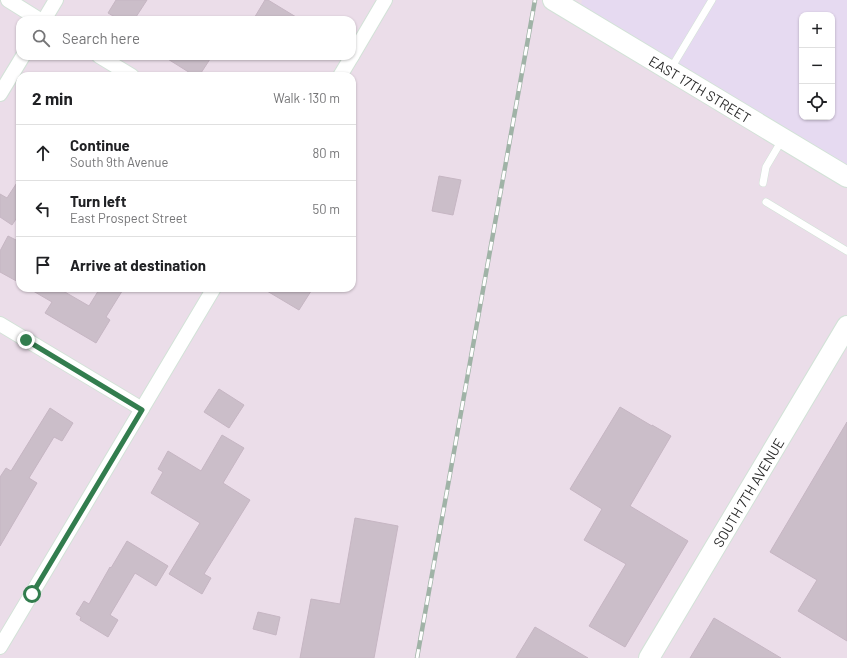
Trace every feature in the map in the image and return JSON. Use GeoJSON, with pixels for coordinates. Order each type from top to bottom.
{"type":"FeatureCollection","features":[{"type":"Feature","properties":{"kind":"street"},"geometry":{"type":"LineString","coordinates":[[8,0],[34,16]]}},
{"type":"Feature","properties":{"kind":"street"},"geometry":{"type":"LineString","coordinates":[[46,16],[56,0]]}},
{"type":"Feature","properties":{"kind":"street"},"geometry":{"type":"LineString","coordinates":[[356,49],[385,0]]}},
{"type":"Feature","properties":{"kind":"street","name":"EAST 17TH STREET"},"geometry":{"type":"LineString","coordinates":[[553,0],[847,177]]}},
{"type":"Feature","properties":{"kind":"street"},"geometry":{"type":"LineString","coordinates":[[0,94],[21,60]]}},
{"type":"Feature","properties":{"kind":"street"},"geometry":{"type":"LineString","coordinates":[[106,60],[125,72]]}},
{"type":"Feature","properties":{"kind":"street"},"geometry":{"type":"LineString","coordinates":[[342,72],[350,60]]}},
{"type":"Feature","properties":{"kind":"street"},"geometry":{"type":"LineString","coordinates":[[0,647],[212,292]]}},
{"type":"Feature","properties":{"kind":"street"},"geometry":{"type":"LineString","coordinates":[[0,324],[142,410]]}},
{"type":"Feature","properties":{"kind":"street","name":"SOUTH 7TH AVENUE"},"geometry":{"type":"LineString","coordinates":[[649,658],[847,326]]}},
{"type":"Feature","properties":{"kind":"lane"},"geometry":{"type":"LineString","coordinates":[[670,70],[712,0]]}},
{"type":"Feature","properties":{"kind":"lane"},"geometry":{"type":"LineString","coordinates":[[763,183],[766,167],[783,138]]}},
{"type":"Feature","properties":{"kind":"lane"},"geometry":{"type":"LineString","coordinates":[[766,202],[847,251]]}},
{"type":"Feature","properties":{"kind":"shaded area"},"geometry":{"type":"Polygon","coordinates":[[[582,0],[847,0],[847,177],[579,16],[582,0]]]}},
{"type":"Feature","properties":{"kind":"building"},"geometry":{"type":"Polygon","coordinates":[[[116,0],[147,0],[137,16],[113,16],[108,13],[116,0]]]}},
{"type":"Feature","properties":{"kind":"building"},"geometry":{"type":"Polygon","coordinates":[[[265,0],[268,0],[294,16],[255,16],[265,0]]]}},
{"type":"Feature","properties":{"kind":"building"},"geometry":{"type":"Polygon","coordinates":[[[169,60],[209,60],[202,72],[189,72],[169,60]]]}},
{"type":"Feature","properties":{"kind":"building"},"geometry":{"type":"Polygon","coordinates":[[[439,176],[461,180],[453,215],[432,211],[439,176]]]}},
{"type":"Feature","properties":{"kind":"building"},"geometry":{"type":"Polygon","coordinates":[[[16,184],[16,219],[12,225],[0,217],[0,194],[7,198],[16,184]]]}},
{"type":"Feature","properties":{"kind":"building"},"geometry":{"type":"Polygon","coordinates":[[[8,236],[16,240],[16,281],[0,272],[0,251],[8,236]]]}},
{"type":"Feature","properties":{"kind":"building"},"geometry":{"type":"Polygon","coordinates":[[[35,292],[65,292],[89,306],[98,292],[122,292],[106,317],[110,320],[96,343],[45,313],[52,302],[35,292]]]}},
{"type":"Feature","properties":{"kind":"building"},"geometry":{"type":"Polygon","coordinates":[[[269,292],[310,292],[299,310],[269,292]]]}},
{"type":"Feature","properties":{"kind":"building"},"geometry":{"type":"Polygon","coordinates":[[[219,389],[244,405],[229,428],[204,412],[219,389]]]}},
{"type":"Feature","properties":{"kind":"building"},"geometry":{"type":"Polygon","coordinates":[[[620,407],[671,436],[630,506],[688,541],[625,647],[589,626],[626,564],[584,540],[602,509],[570,489],[620,407]]]}},
{"type":"Feature","properties":{"kind":"building"},"geometry":{"type":"Polygon","coordinates":[[[50,408],[73,423],[62,441],[54,437],[29,478],[37,483],[0,546],[0,477],[6,468],[11,471],[50,408]]]}},
{"type":"Feature","properties":{"kind":"building"},"geometry":{"type":"Polygon","coordinates":[[[847,422],[847,641],[798,611],[817,580],[770,552],[847,422]]]}},
{"type":"Feature","properties":{"kind":"building"},"geometry":{"type":"Polygon","coordinates":[[[222,435],[244,448],[223,483],[250,500],[204,574],[211,578],[202,594],[169,574],[200,523],[151,493],[163,472],[158,469],[168,451],[201,471],[222,435]]]}},
{"type":"Feature","properties":{"kind":"building"},"geometry":{"type":"Polygon","coordinates":[[[355,518],[398,526],[374,658],[300,658],[311,599],[340,604],[355,518]]]}},
{"type":"Feature","properties":{"kind":"building"},"geometry":{"type":"Polygon","coordinates":[[[127,541],[168,566],[156,586],[135,573],[110,615],[118,620],[108,637],[80,620],[81,617],[76,614],[84,601],[89,604],[127,541]]]}},
{"type":"Feature","properties":{"kind":"building"},"geometry":{"type":"Polygon","coordinates":[[[258,612],[280,617],[276,635],[253,629],[258,612]]]}},
{"type":"Feature","properties":{"kind":"building"},"geometry":{"type":"Polygon","coordinates":[[[714,618],[781,658],[690,658],[714,618]]]}},
{"type":"Feature","properties":{"kind":"building"},"geometry":{"type":"Polygon","coordinates":[[[535,627],[588,658],[516,658],[535,627]]]}},
{"type":"Feature","properties":{"kind":"railway"},"geometry":{"type":"LineString","coordinates":[[417,658],[535,0]]}},
{"type":"Feature","properties":{"kind":"route"},"geometry":{"type":"LineString","coordinates":[[26,340],[142,410],[32,594]]}}]}
